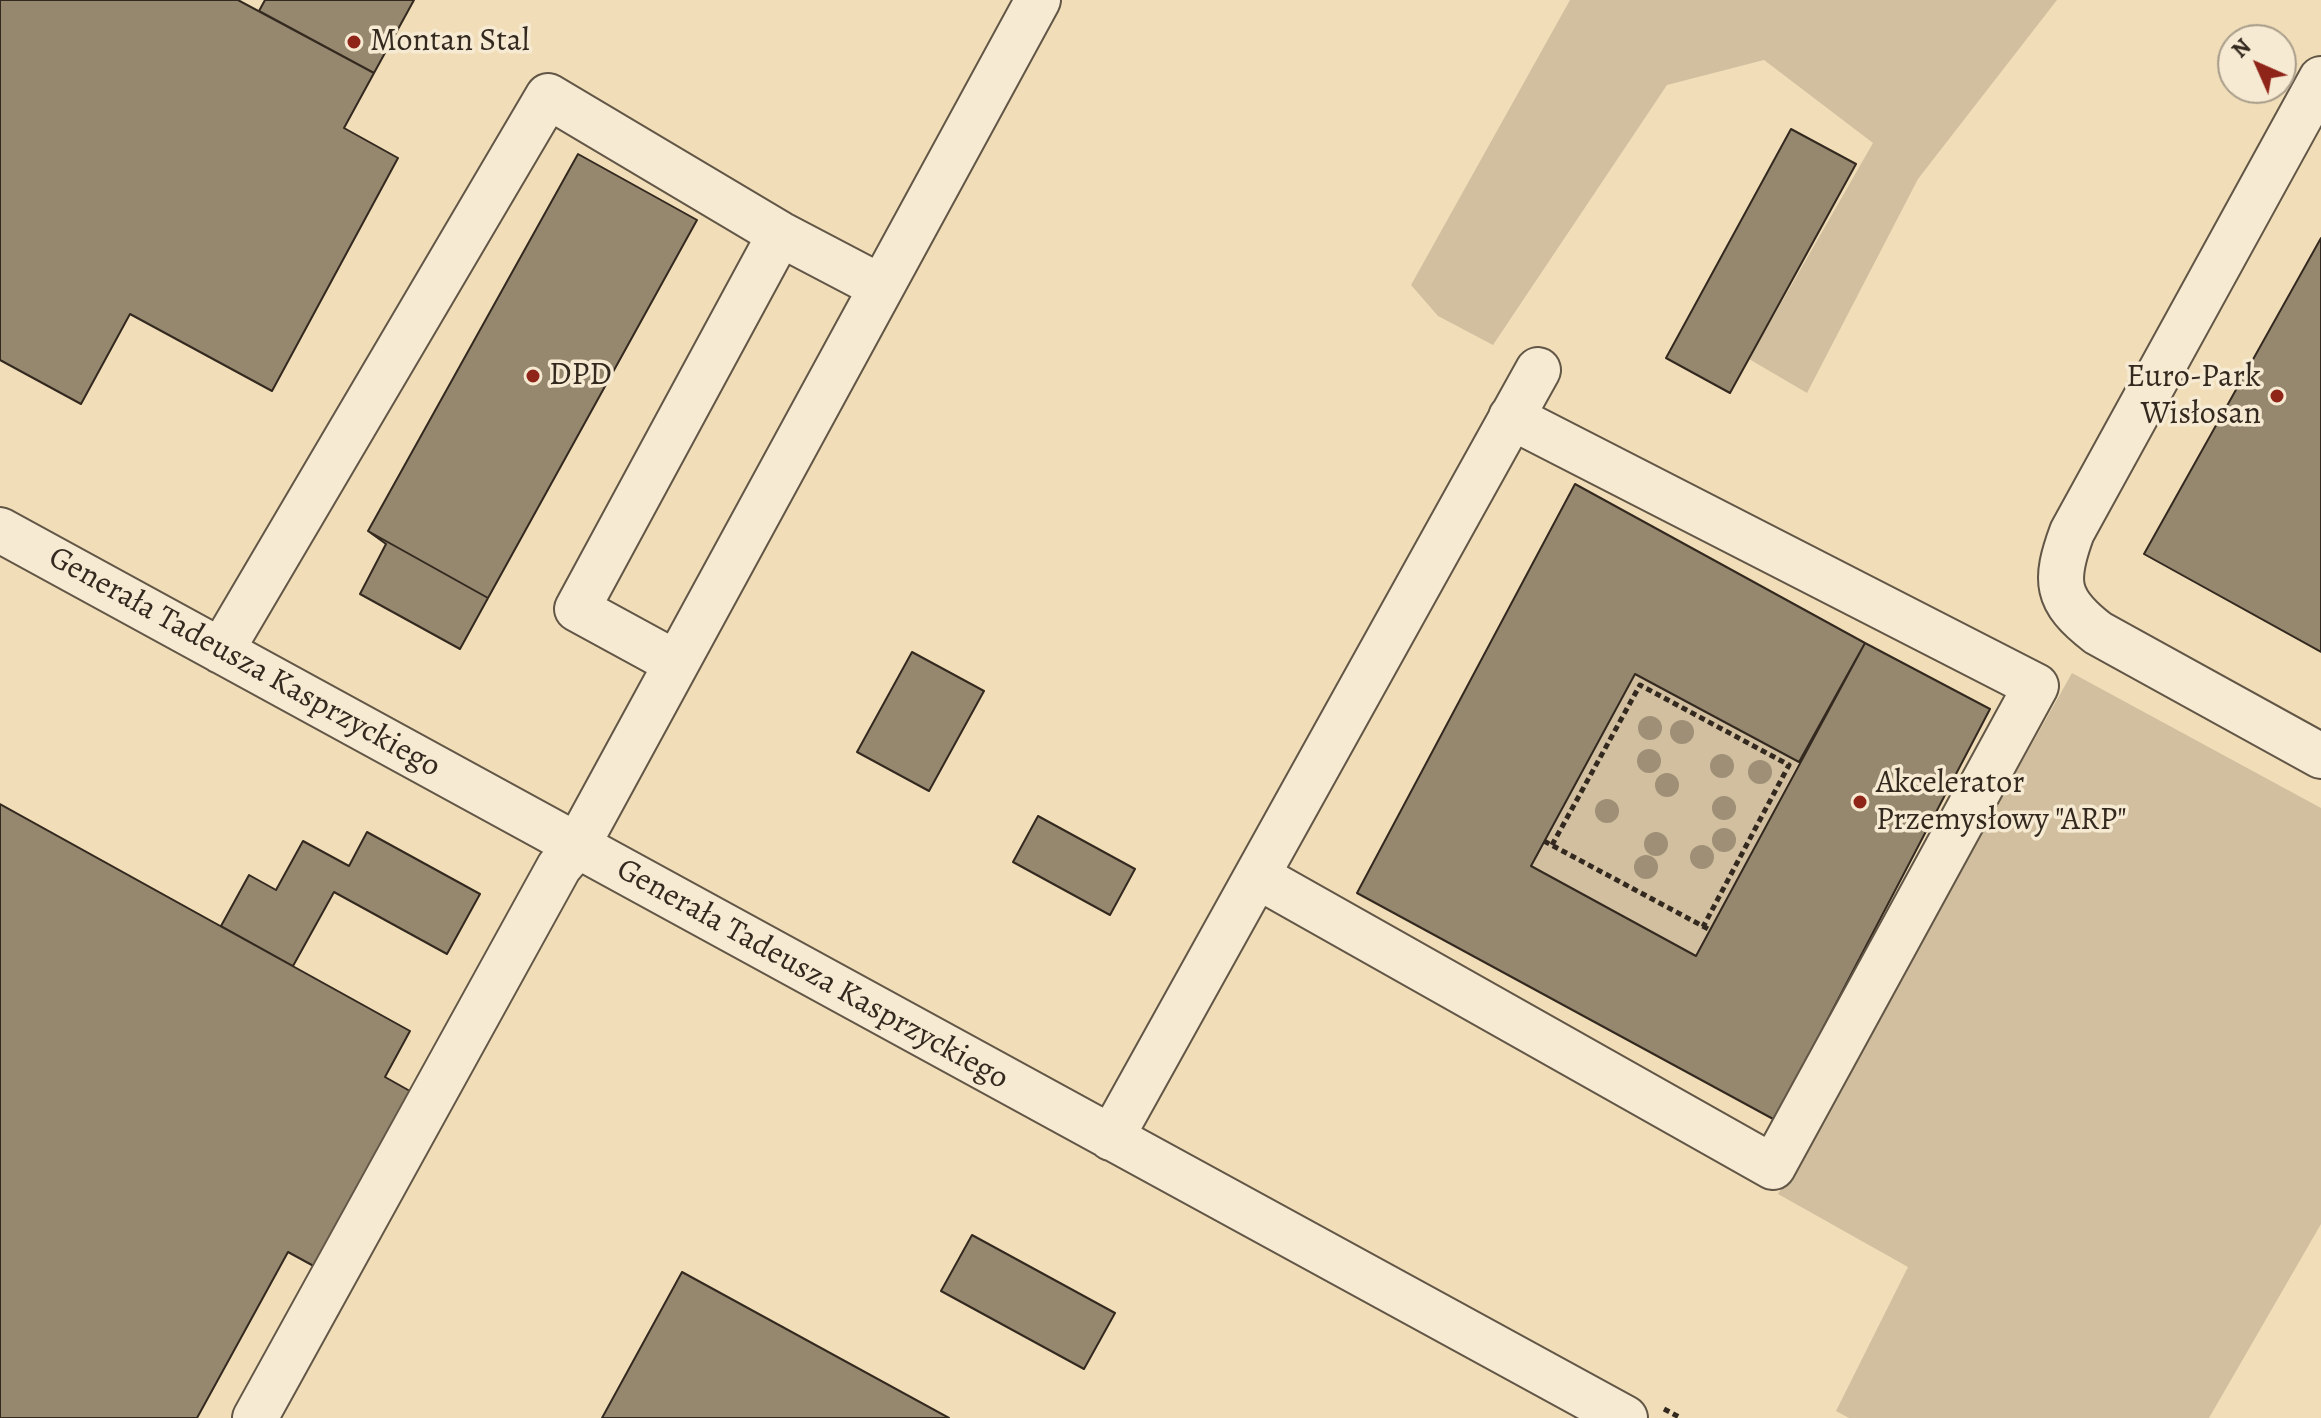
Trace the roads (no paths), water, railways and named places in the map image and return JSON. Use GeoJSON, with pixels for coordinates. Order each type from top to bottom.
{"type":"FeatureCollection","features":[{"type":"Feature","properties":{"kind":"street"},"geometry":{"type":"LineString","coordinates":[[255,1418],[559,867],[577,846],[1038,0]]}},
{"type":"Feature","properties":{"kind":"street"},"geometry":{"type":"LineString","coordinates":[[2321,79],[2072,532],[2060,566],[2062,593],[2075,615],[2098,633],[2321,756]]}},
{"type":"Feature","properties":{"kind":"street"},"geometry":{"type":"LineString","coordinates":[[221,651],[548,96],[780,234],[881,287]]}},
{"type":"Feature","properties":{"kind":"street"},"geometry":{"type":"LineString","coordinates":[[676,663],[577,609],[780,234]]}},
{"type":"Feature","properties":{"kind":"street"},"geometry":{"type":"LineString","coordinates":[[1111,1138],[1538,370]]}},
{"type":"Feature","properties":{"kind":"street"},"geometry":{"type":"LineString","coordinates":[[1257,876],[1773,1167],[2036,686],[1511,417]]}},
{"type":"Feature","properties":{"kind":"street","name":"Generała Tadeusza Kasprzyckiego"},"geometry":{"type":"LineString","coordinates":[[0,530],[1625,1418]]}},
{"type":"Feature","properties":{"kind":"place","name":"Montan Stal"},"geometry":{"type":"Point","coordinates":[354,42]}},
{"type":"Feature","properties":{"kind":"place","name":"DPD"},"geometry":{"type":"Point","coordinates":[533,376]}},
{"type":"Feature","properties":{"kind":"place","name":"Euro-Park Wisłosan"},"geometry":{"type":"Point","coordinates":[2277,396]}},
{"type":"Feature","properties":{"kind":"place","name":"Akcelerator Przemysłowy \"ARP\""},"geometry":{"type":"Point","coordinates":[1860,802]}}]}
